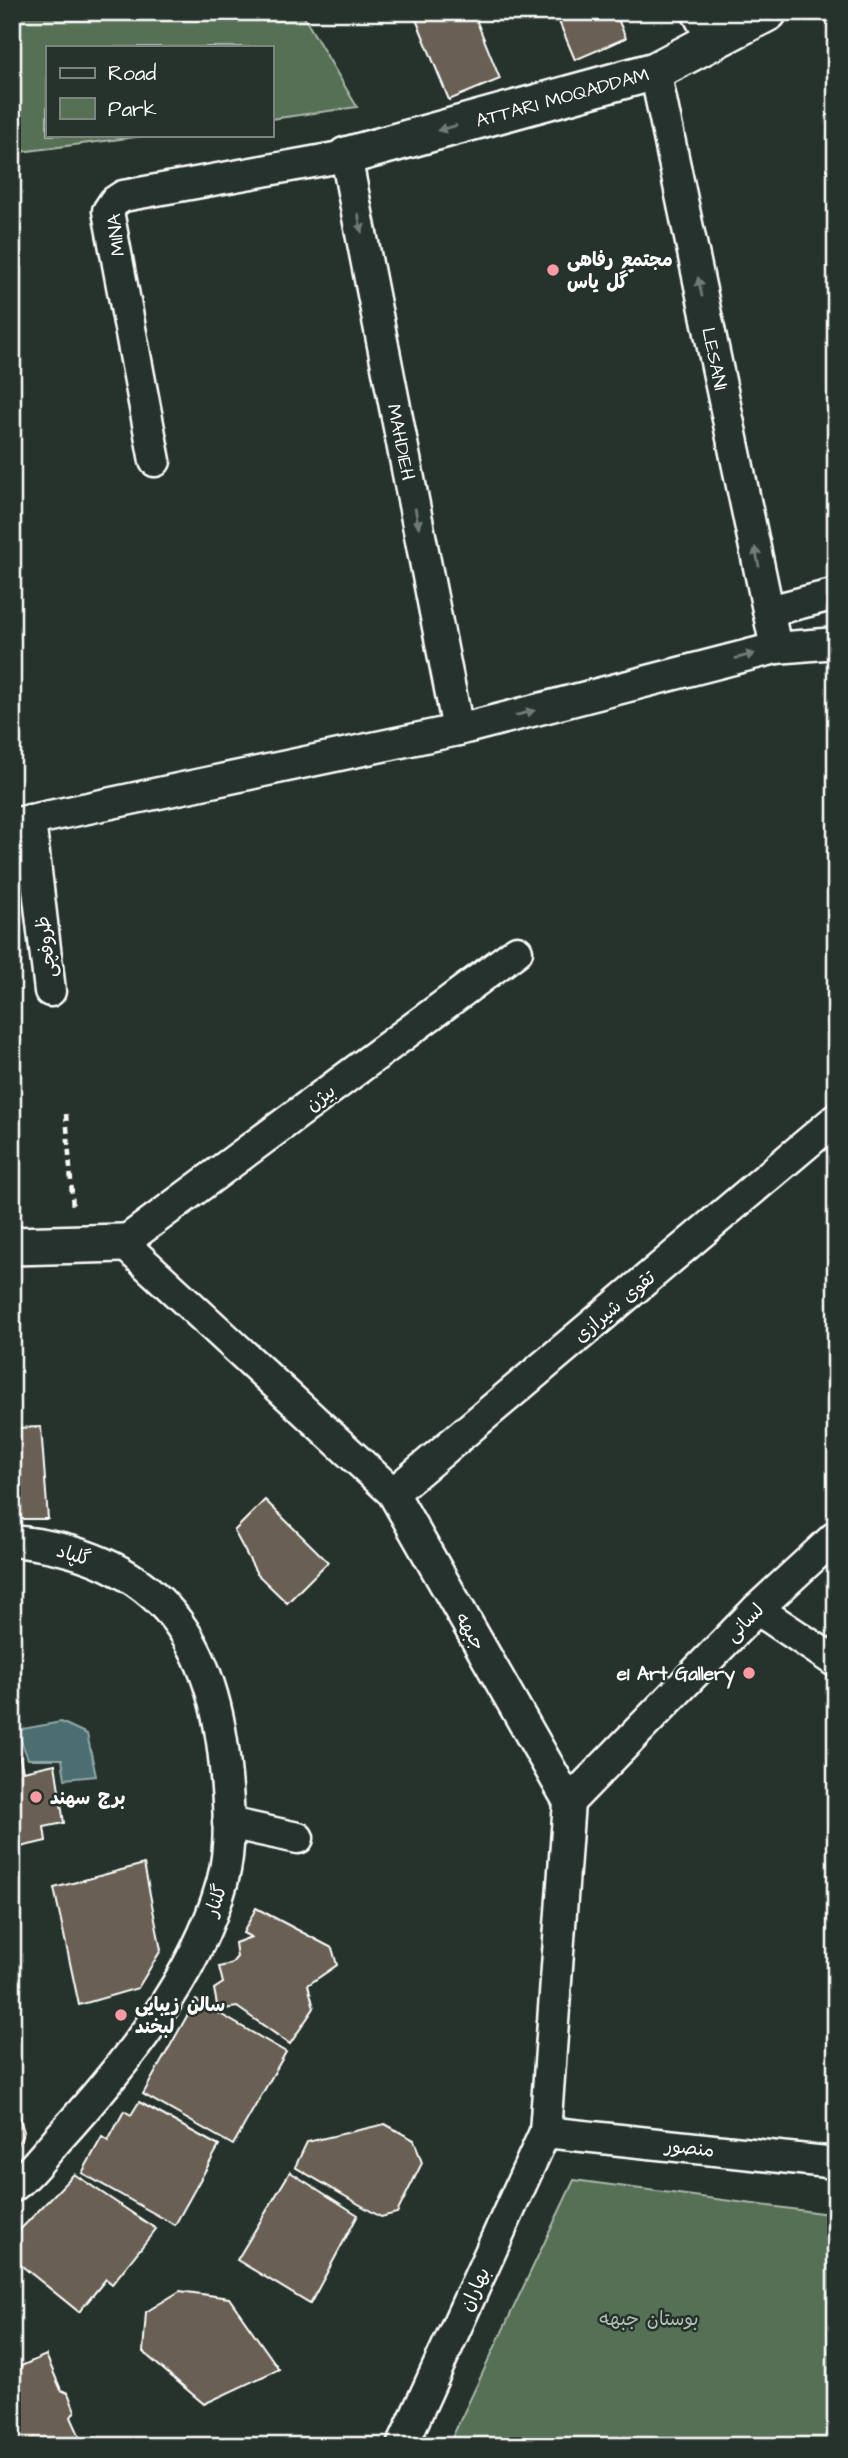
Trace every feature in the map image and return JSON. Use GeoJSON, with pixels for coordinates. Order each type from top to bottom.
{"type":"FeatureCollection","features":[{"type":"Feature","properties":{"kind":"street","name":"ATTARI MOQADDAM"},"geometry":{"type":"LineString","coordinates":[[346,156],[655,71],[705,26],[768,12]]}},
{"type":"Feature","properties":{"kind":"street","name":"LESANI"},"geometry":{"type":"LineString","coordinates":[[655,71],[776,648]]}},
{"type":"Feature","properties":{"kind":"street","name":"MINA"},"geometry":{"type":"LineString","coordinates":[[155,461],[108,211],[114,202],[123,196],[346,156]]}},
{"type":"Feature","properties":{"kind":"street","name":"MAHDIEH"},"geometry":{"type":"LineString","coordinates":[[346,156],[458,730]]}},
{"type":"Feature","properties":{"kind":"street"},"geometry":{"type":"LineString","coordinates":[[769,611],[836,594]]}},
{"type":"Feature","properties":{"kind":"street"},"geometry":{"type":"LineString","coordinates":[[21,822],[458,730],[776,648],[836,643]]}},
{"type":"Feature","properties":{"kind":"street","name":"ظروفچی"},"geometry":{"type":"LineString","coordinates":[[21,822],[50,991]]}},
{"type":"Feature","properties":{"kind":"street","name":"بیژن"},"geometry":{"type":"LineString","coordinates":[[123,1243],[517,951]]}},
{"type":"Feature","properties":{"kind":"street","name":"تقوی شیرازی"},"geometry":{"type":"LineString","coordinates":[[393,1493],[836,1119]]}},
{"type":"Feature","properties":{"kind":"street"},"geometry":{"type":"LineString","coordinates":[[12,1246],[123,1243]]}},
{"type":"Feature","properties":{"kind":"street","name":"جبهه"},"geometry":{"type":"LineString","coordinates":[[123,1243],[393,1493],[569,1802]]}},
{"type":"Feature","properties":{"kind":"street","name":"لسانی"},"geometry":{"type":"LineString","coordinates":[[569,1802],[757,1609],[836,1536]]}},
{"type":"Feature","properties":{"kind":"street","name":"گلپاد"},"geometry":{"type":"LineString","coordinates":[[12,1541],[41,1544],[78,1555],[106,1564],[132,1579]]}},
{"type":"Feature","properties":{"kind":"street","name":"گلنار"},"geometry":{"type":"LineString","coordinates":[[12,2187],[94,2097],[169,1995],[201,1936],[222,1882],[228,1823],[224,1752],[213,1693],[201,1656],[167,1609],[132,1579]]}},
{"type":"Feature","properties":{"kind":"street"},"geometry":{"type":"LineString","coordinates":[[757,1609],[836,1662]]}},
{"type":"Feature","properties":{"kind":"street"},"geometry":{"type":"LineString","coordinates":[[545,2132],[569,1802]]}},
{"type":"Feature","properties":{"kind":"street"},"geometry":{"type":"LineString","coordinates":[[228,1823],[298,1838]]}},
{"type":"Feature","properties":{"kind":"street","name":"منصور"},"geometry":{"type":"LineString","coordinates":[[545,2132],[836,2163]]}},
{"type":"Feature","properties":{"kind":"street","name":"بهاران"},"geometry":{"type":"LineString","coordinates":[[402,2446],[545,2132]]}},
{"type":"Feature","properties":{"kind":"path"},"geometry":{"type":"LineString","coordinates":[[66,1114],[76,1243]]}},
{"type":"Feature","properties":{"kind":"green space"},"geometry":{"type":"Polygon","coordinates":[[[12,12],[301,12],[357,107],[273,119],[273,46],[46,46],[46,136],[143,136],[12,153],[12,12]]]}},
{"type":"Feature","properties":{"kind":"green space","name":"بوستان جبهه"},"geometry":{"type":"Polygon","coordinates":[[[574,2180],[836,2215],[836,2446],[448,2446],[574,2180]]]}},
{"type":"Feature","properties":{"kind":"water"},"geometry":{"type":"Polygon","coordinates":[[[61,1722],[87,1734],[96,1776],[65,1779],[62,1759],[28,1759],[17,1730],[61,1722]]]}},
{"type":"Feature","properties":{"kind":"building"},"geometry":{"type":"Polygon","coordinates":[[[413,12],[473,12],[500,79],[449,100],[413,12]]]}},
{"type":"Feature","properties":{"kind":"building"},"geometry":{"type":"Polygon","coordinates":[[[555,12],[615,12],[626,38],[575,60],[555,12]]]}},
{"type":"Feature","properties":{"kind":"building"},"geometry":{"type":"Polygon","coordinates":[[[41,1427],[48,1519],[12,1519],[12,1428],[41,1427]]]}},
{"type":"Feature","properties":{"kind":"building"},"geometry":{"type":"Polygon","coordinates":[[[265,1500],[328,1562],[287,1603],[257,1574],[234,1531],[265,1500]]]}},
{"type":"Feature","properties":{"kind":"building","name":"برج سهند"},"geometry":{"type":"Polygon","coordinates":[[[19,1754],[23,1771],[55,1764],[64,1823],[44,1827],[46,1841],[12,1849],[12,1755],[19,1754]]]}},
{"type":"Feature","properties":{"kind":"building"},"geometry":{"type":"Polygon","coordinates":[[[144,1864],[161,1950],[138,1988],[79,2005],[54,1888],[144,1864]]]}},
{"type":"Feature","properties":{"kind":"building"},"geometry":{"type":"Polygon","coordinates":[[[256,1908],[332,1948],[337,1965],[308,1985],[314,2008],[290,2044],[237,2007],[218,2010],[214,1989],[223,1983],[219,1967],[231,1964],[237,1957],[235,1943],[251,1937],[243,1933],[256,1908]]]}},
{"type":"Feature","properties":{"kind":"building"},"geometry":{"type":"Polygon","coordinates":[[[196,2000],[286,2052],[233,2145],[143,2094],[196,2000]]]}},
{"type":"Feature","properties":{"kind":"building"},"geometry":{"type":"Polygon","coordinates":[[[12,2092],[24,2132],[12,2156],[12,2092]]]}},
{"type":"Feature","properties":{"kind":"building"},"geometry":{"type":"Polygon","coordinates":[[[139,2102],[219,2146],[175,2225],[82,2173],[102,2137],[108,2141],[124,2111],[131,2115],[139,2102]]]}},
{"type":"Feature","properties":{"kind":"building"},"geometry":{"type":"Polygon","coordinates":[[[385,2124],[414,2140],[422,2163],[397,2213],[381,2217],[295,2167],[307,2142],[385,2124]]]}},
{"type":"Feature","properties":{"kind":"building"},"geometry":{"type":"Polygon","coordinates":[[[290,2172],[358,2215],[310,2304],[237,2260],[290,2172]]]}},
{"type":"Feature","properties":{"kind":"building"},"geometry":{"type":"Polygon","coordinates":[[[74,2174],[156,2229],[112,2284],[106,2279],[79,2312],[12,2258],[12,2238],[74,2174]]]}},
{"type":"Feature","properties":{"kind":"building"},"geometry":{"type":"Polygon","coordinates":[[[180,2291],[229,2298],[279,2369],[204,2404],[143,2352],[146,2312],[180,2291]]]}},
{"type":"Feature","properties":{"kind":"building"},"geometry":{"type":"Polygon","coordinates":[[[46,2355],[61,2390],[68,2393],[75,2411],[71,2417],[84,2446],[12,2446],[12,2370],[46,2355]]]}},
{"type":"Feature","properties":{"kind":"place","name":"مجتمع رفاهی گل یاس"},"geometry":{"type":"Point","coordinates":[553,270]}},
{"type":"Feature","properties":{"kind":"place","name":"e1 Art Gallery"},"geometry":{"type":"Point","coordinates":[749,1673]}},
{"type":"Feature","properties":{"kind":"place","name":"برج سهند"},"geometry":{"type":"Point","coordinates":[36,1797]}},
{"type":"Feature","properties":{"kind":"place","name":"سالن زیبایی لبخند"},"geometry":{"type":"Point","coordinates":[121,2015]}}]}
